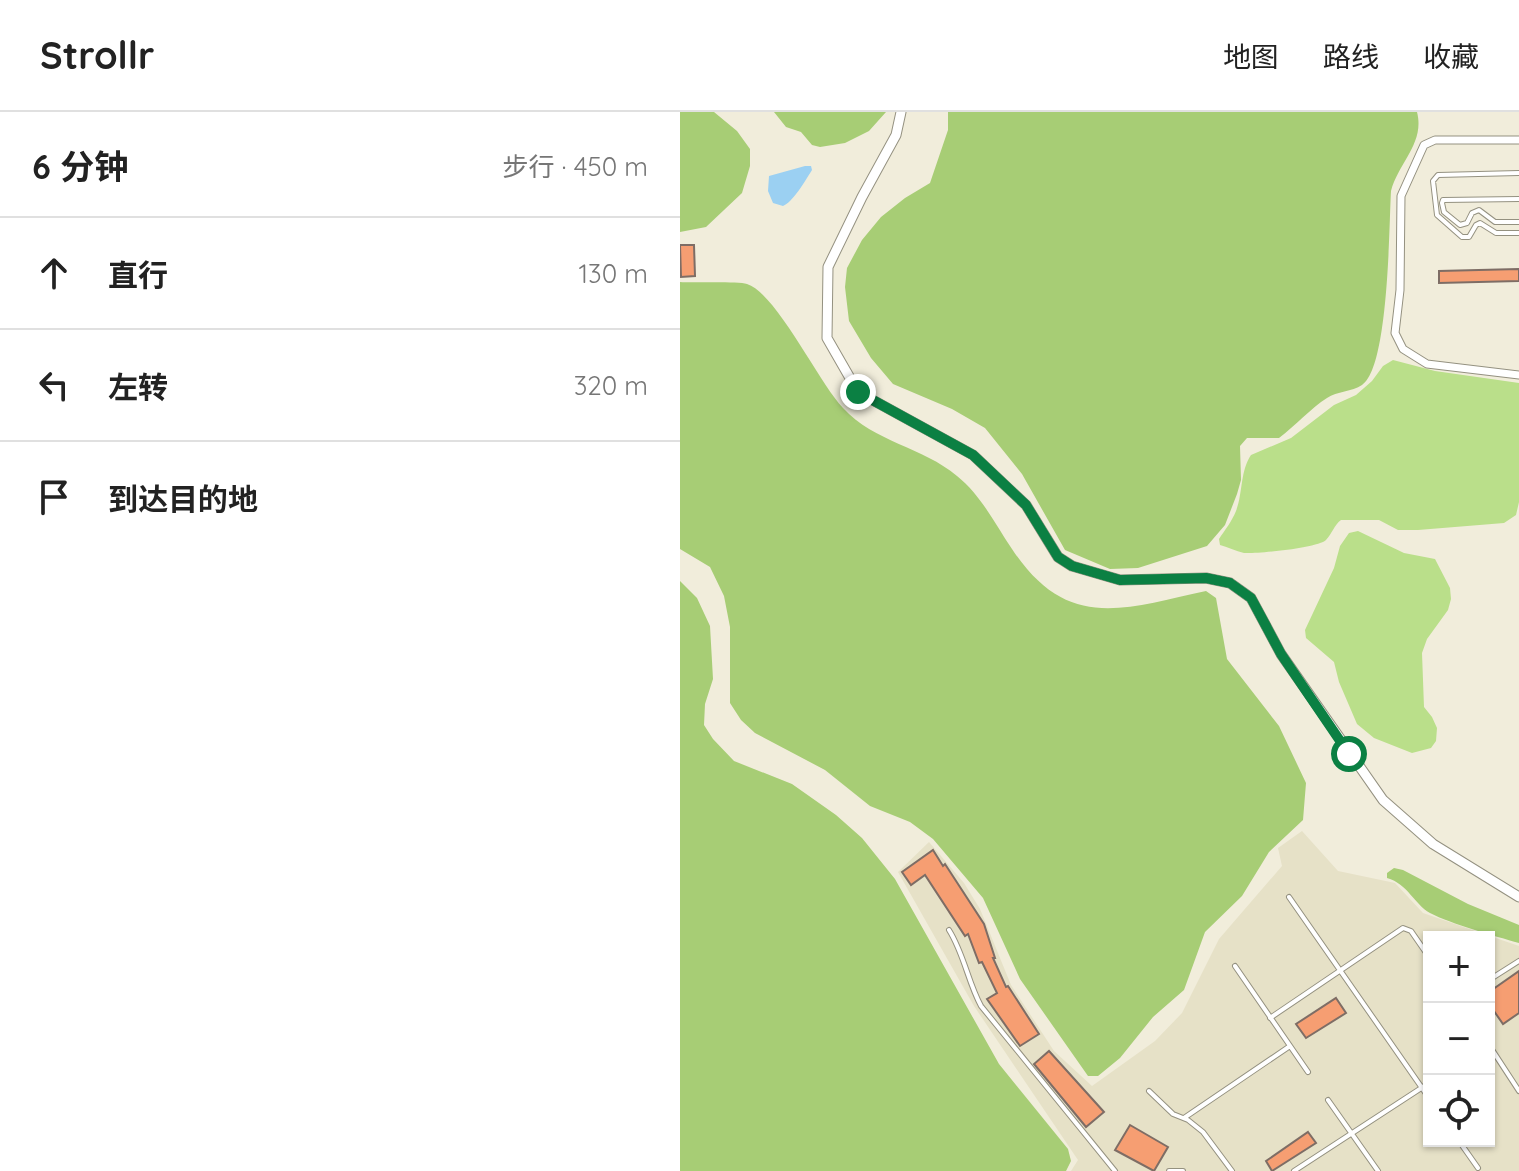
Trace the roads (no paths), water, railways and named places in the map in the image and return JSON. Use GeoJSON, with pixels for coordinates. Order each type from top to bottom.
{"type":"FeatureCollection","features":[{"type":"Feature","properties":{"kind":"street"},"geometry":{"type":"LineString","coordinates":[[901,112],[896,135],[828,267],[827,338],[858,392],[973,455],[1026,505],[1058,557],[1072,566],[1120,580],[1206,578],[1230,583],[1251,598],[1281,654],[1383,800],[1433,844],[1519,897]]}},
{"type":"Feature","properties":{"kind":"street"},"geometry":{"type":"LineString","coordinates":[[1519,140],[1435,140],[1424,145],[1401,196],[1400,290],[1395,333],[1403,349],[1427,364],[1519,375]]}},
{"type":"Feature","properties":{"kind":"lane"},"geometry":{"type":"LineString","coordinates":[[1519,173],[1438,175],[1433,181],[1437,215],[1462,237],[1469,237],[1480,223],[1496,233],[1519,233]]}},
{"type":"Feature","properties":{"kind":"lane"},"geometry":{"type":"LineString","coordinates":[[1519,199],[1443,200],[1442,203],[1444,212],[1460,225],[1467,223],[1472,213],[1479,210],[1495,222],[1519,222]]}},
{"type":"Feature","properties":{"kind":"lane"},"geometry":{"type":"LineString","coordinates":[[1289,897],[1422,1088],[1294,1171]]}},
{"type":"Feature","properties":{"kind":"lane"},"geometry":{"type":"LineString","coordinates":[[1270,1018],[1406,927],[1423,949]]}},
{"type":"Feature","properties":{"kind":"lane"},"geometry":{"type":"LineString","coordinates":[[949,930],[981,1006],[1115,1171]]}},
{"type":"Feature","properties":{"kind":"lane"},"geometry":{"type":"LineString","coordinates":[[1495,976],[1519,961]]}},
{"type":"Feature","properties":{"kind":"lane"},"geometry":{"type":"LineString","coordinates":[[1235,966],[1308,1072]]}},
{"type":"Feature","properties":{"kind":"lane"},"geometry":{"type":"LineString","coordinates":[[1184,1118],[1290,1046]]}},
{"type":"Feature","properties":{"kind":"lane"},"geometry":{"type":"LineString","coordinates":[[1495,1054],[1519,1091]]}},
{"type":"Feature","properties":{"kind":"lane"},"geometry":{"type":"LineString","coordinates":[[1149,1091],[1173,1114],[1203,1132],[1232,1171]]}},
{"type":"Feature","properties":{"kind":"lane"},"geometry":{"type":"LineString","coordinates":[[1328,1100],[1378,1171]]}},
{"type":"Feature","properties":{"kind":"lane"},"geometry":{"type":"LineString","coordinates":[[1463,1147],[1478,1168]]}},
{"type":"Feature","properties":{"kind":"lane"},"geometry":{"type":"LineString","coordinates":[[1169,1171],[1183,1171]]}},
{"type":"Feature","properties":{"kind":"water"},"geometry":{"type":"Polygon","coordinates":[[[811,166],[812,170],[795,196],[783,206],[773,203],[768,191],[769,176],[811,166]]]}}]}
